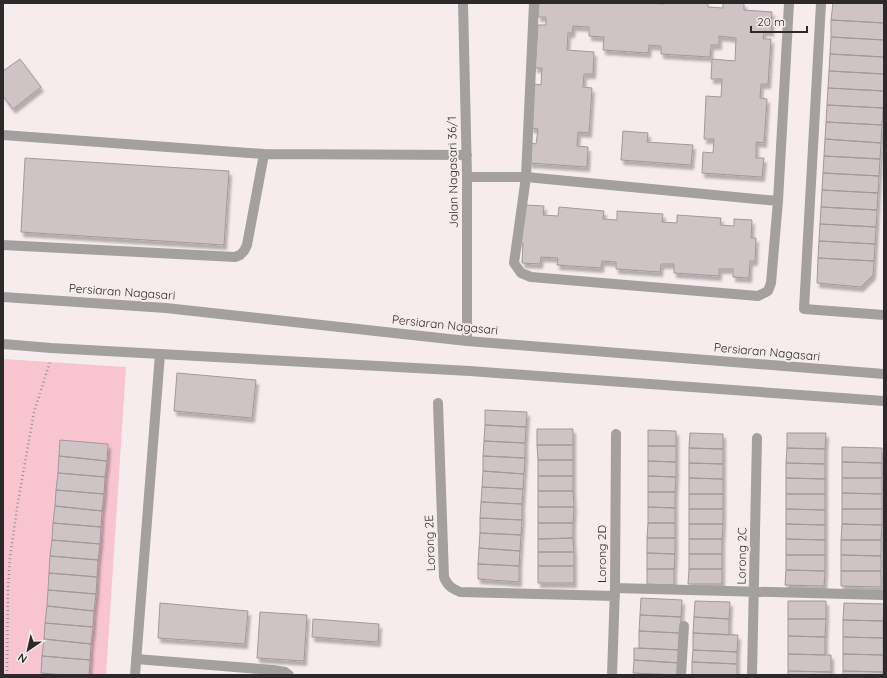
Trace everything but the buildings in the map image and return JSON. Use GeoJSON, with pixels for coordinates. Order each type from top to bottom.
{"type":"FeatureCollection","features":[{"type":"Feature","properties":{"kind":"street","name":"Jalan Nagasari 36/1"},"geometry":{"type":"LineString","coordinates":[[463,3],[467,177],[467,341]]}},
{"type":"Feature","properties":{"kind":"street"},"geometry":{"type":"LineString","coordinates":[[534,3],[526,177],[514,263],[521,273],[531,278],[758,296],[768,291],[771,282],[778,201],[789,3]]}},
{"type":"Feature","properties":{"kind":"street"},"geometry":{"type":"LineString","coordinates":[[821,3],[804,309],[884,315]]}},
{"type":"Feature","properties":{"kind":"street"},"geometry":{"type":"LineString","coordinates":[[3,135],[264,154],[466,155]]}},
{"type":"Feature","properties":{"kind":"street"},"geometry":{"type":"LineString","coordinates":[[3,245],[234,257],[240,255],[244,251],[250,236],[264,154]]}},
{"type":"Feature","properties":{"kind":"street"},"geometry":{"type":"LineString","coordinates":[[467,177],[526,177],[778,201]]}},
{"type":"Feature","properties":{"kind":"street","name":"Persiaran Nagasari"},"geometry":{"type":"LineString","coordinates":[[3,297],[166,308],[467,341],[884,374]]}},
{"type":"Feature","properties":{"kind":"street"},"geometry":{"type":"LineString","coordinates":[[3,344],[51,348],[470,371],[884,401]]}},
{"type":"Feature","properties":{"kind":"street"},"geometry":{"type":"LineString","coordinates":[[135,675],[160,354]]}},
{"type":"Feature","properties":{"kind":"street","name":"Lorong 2E"},"geometry":{"type":"LineString","coordinates":[[438,403],[444,577],[446,583],[460,592],[615,592]]}},
{"type":"Feature","properties":{"kind":"street","name":"Lorong 2D"},"geometry":{"type":"LineString","coordinates":[[612,675],[615,592],[616,434]]}},
{"type":"Feature","properties":{"kind":"street","name":"Lorong 2C"},"geometry":{"type":"LineString","coordinates":[[752,675],[757,438]]}},
{"type":"Feature","properties":{"kind":"street"},"geometry":{"type":"LineString","coordinates":[[615,592],[754,592],[884,595]]}},
{"type":"Feature","properties":{"kind":"street"},"geometry":{"type":"LineString","coordinates":[[681,675],[684,626]]}},
{"type":"Feature","properties":{"kind":"street"},"geometry":{"type":"LineString","coordinates":[[136,659],[273,670],[285,672],[289,675]]}},
{"type":"Feature","properties":{"kind":"path"},"geometry":{"type":"LineString","coordinates":[[7,675],[8,588],[15,525],[34,412],[50,366],[51,348]]}},
{"type":"Feature","properties":{"kind":"shaded area"},"geometry":{"type":"Polygon","coordinates":[[[3,359],[126,367],[106,675],[3,675],[3,359]]]}}]}
